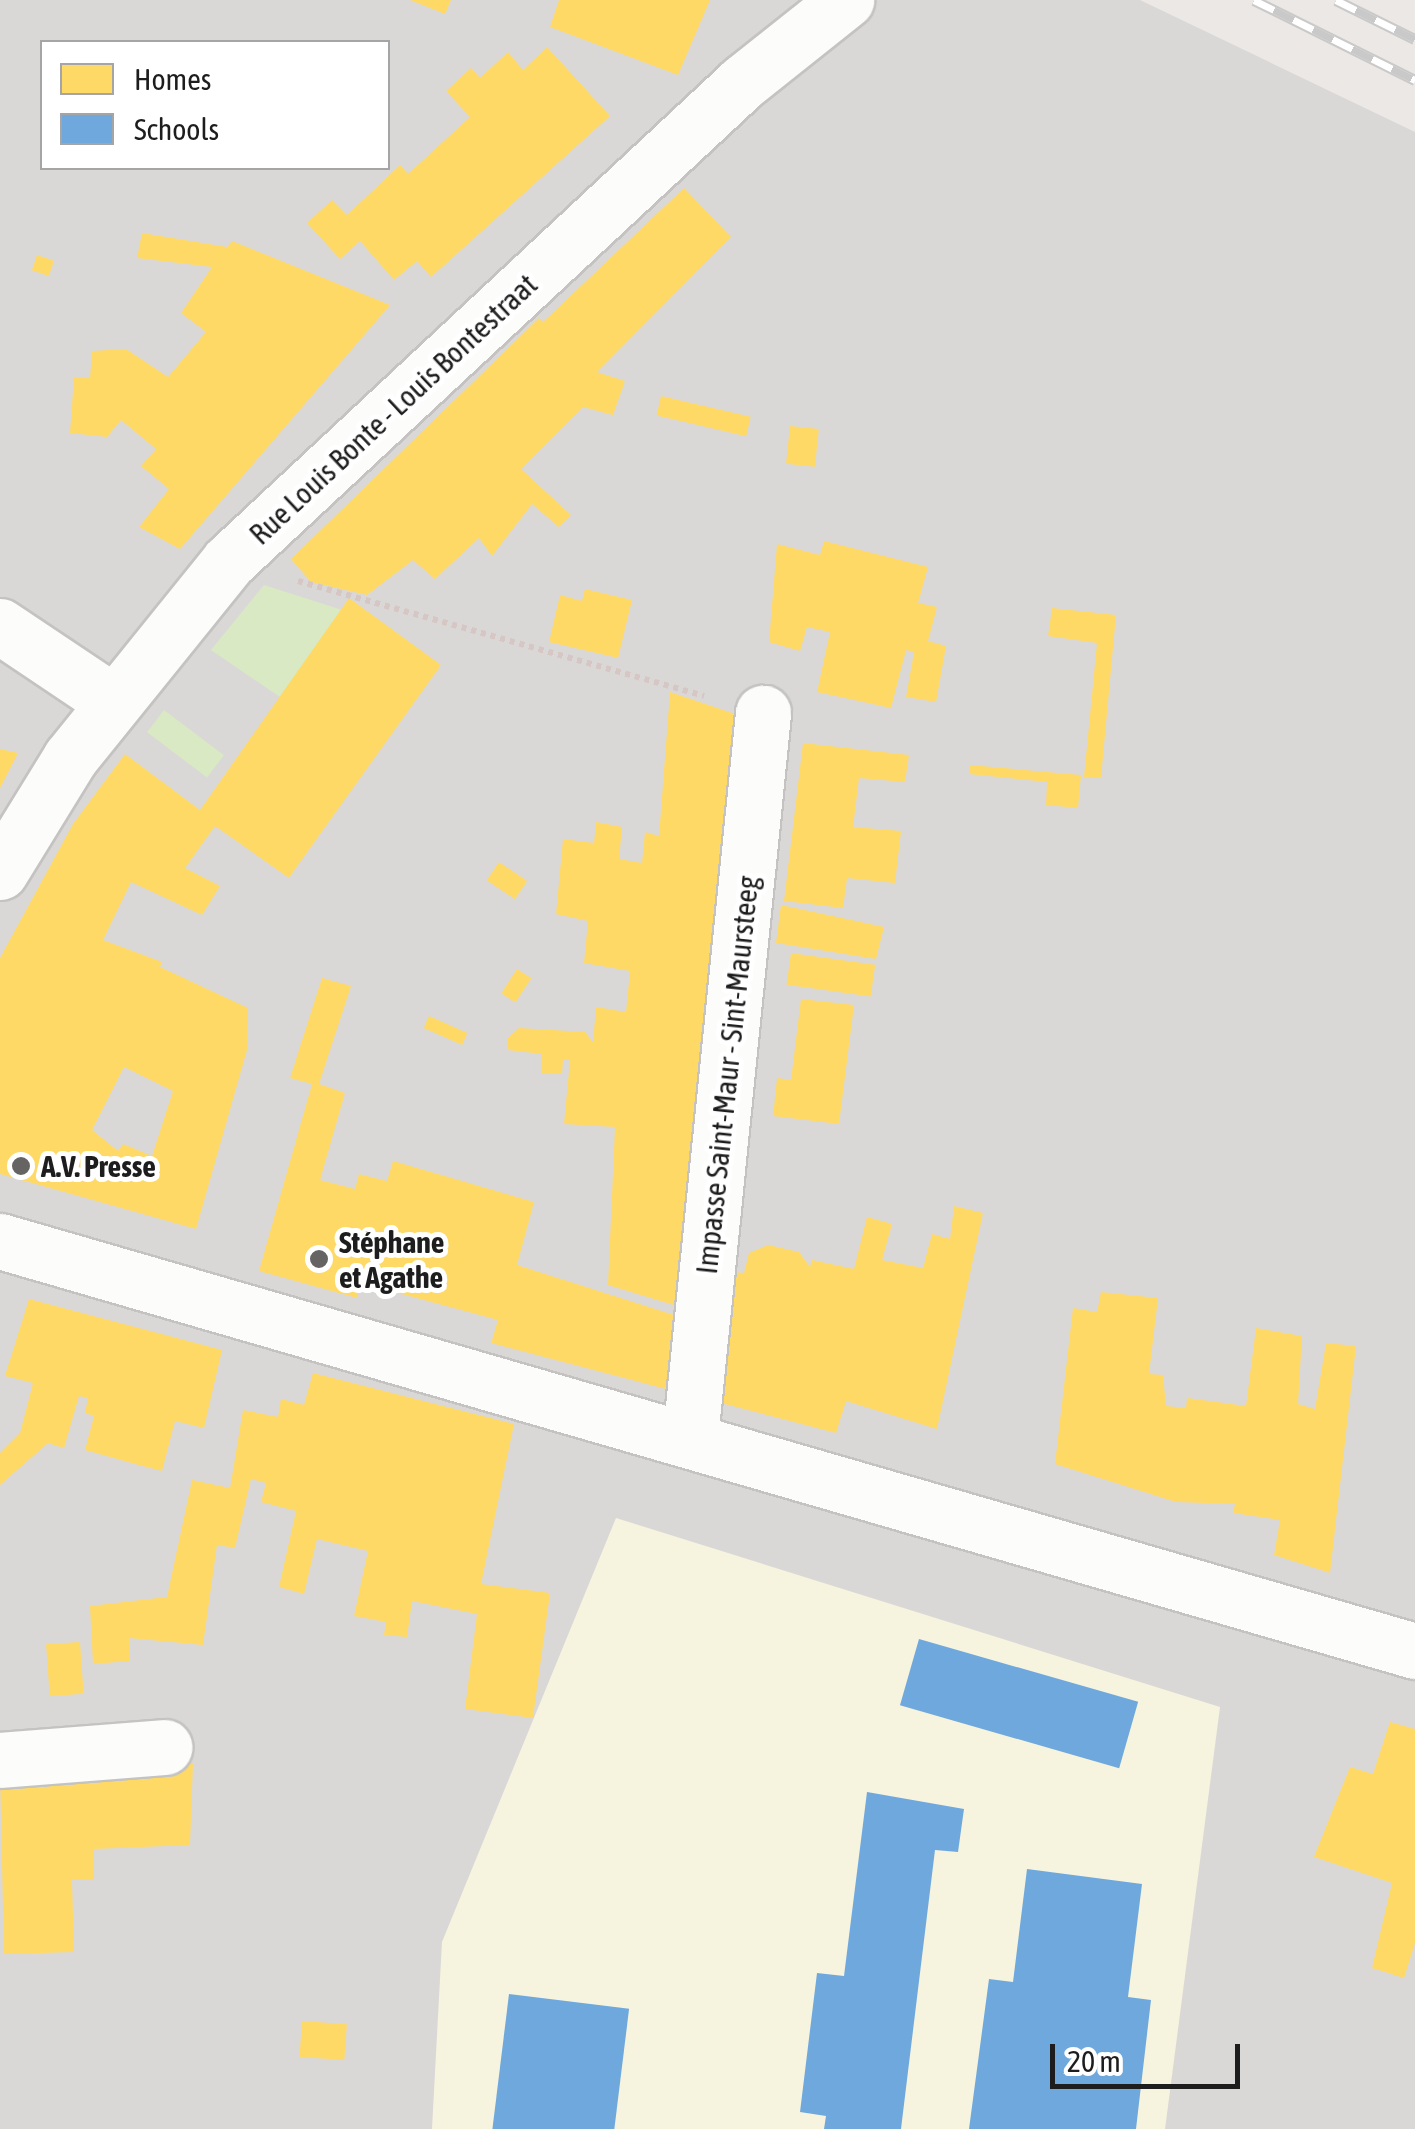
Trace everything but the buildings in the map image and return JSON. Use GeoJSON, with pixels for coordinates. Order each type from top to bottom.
{"type":"FeatureCollection","features":[{"type":"Feature","properties":{"kind":"street","name":"Rue Louis Bonte - Louis Bontestraat"},"geometry":{"type":"LineString","coordinates":[[0,872],[43,796],[112,701],[229,562],[743,82],[846,0]]}},
{"type":"Feature","properties":{"kind":"street"},"geometry":{"type":"LineString","coordinates":[[0,626],[112,701]]}},
{"type":"Feature","properties":{"kind":"street","name":"Impasse Saint-Maur - Sint-Maursteeg"},"geometry":{"type":"LineString","coordinates":[[690,1437],[763,713]]}},
{"type":"Feature","properties":{"kind":"street"},"geometry":{"type":"LineString","coordinates":[[0,1241],[690,1437],[1415,1651]]}},
{"type":"Feature","properties":{"kind":"street"},"geometry":{"type":"LineString","coordinates":[[0,1760],[164,1748]]}},
{"type":"Feature","properties":{"kind":"path"},"geometry":{"type":"LineString","coordinates":[[229,562],[763,713]]}},
{"type":"Feature","properties":{"kind":"shaded area"},"geometry":{"type":"Polygon","coordinates":[[[0,0],[1140,0],[1415,132],[1415,2129],[0,2129],[0,0]]]}},
{"type":"Feature","properties":{"kind":"shaded area"},"geometry":{"type":"Polygon","coordinates":[[[616,1518],[1220,1707],[1165,2129],[432,2129],[442,1942],[616,1518]]]}},
{"type":"Feature","properties":{"kind":"green space"},"geometry":{"type":"Polygon","coordinates":[[[264,585],[342,610],[280,697],[211,650],[264,585]]]}},
{"type":"Feature","properties":{"kind":"green space"},"geometry":{"type":"Polygon","coordinates":[[[164,710],[224,755],[207,777],[147,732],[164,710]]]}},
{"type":"Feature","properties":{"kind":"railway"},"geometry":{"type":"LineString","coordinates":[[1254,0],[1415,80]]}},
{"type":"Feature","properties":{"kind":"railway"},"geometry":{"type":"LineString","coordinates":[[1336,0],[1415,39]]}},
{"type":"Feature","properties":{"kind":"place","name":"A.V. Presse"},"geometry":{"type":"Point","coordinates":[21,1166]}},
{"type":"Feature","properties":{"kind":"place","name":"Stéphane et Agathe"},"geometry":{"type":"Point","coordinates":[319,1259]}}]}
